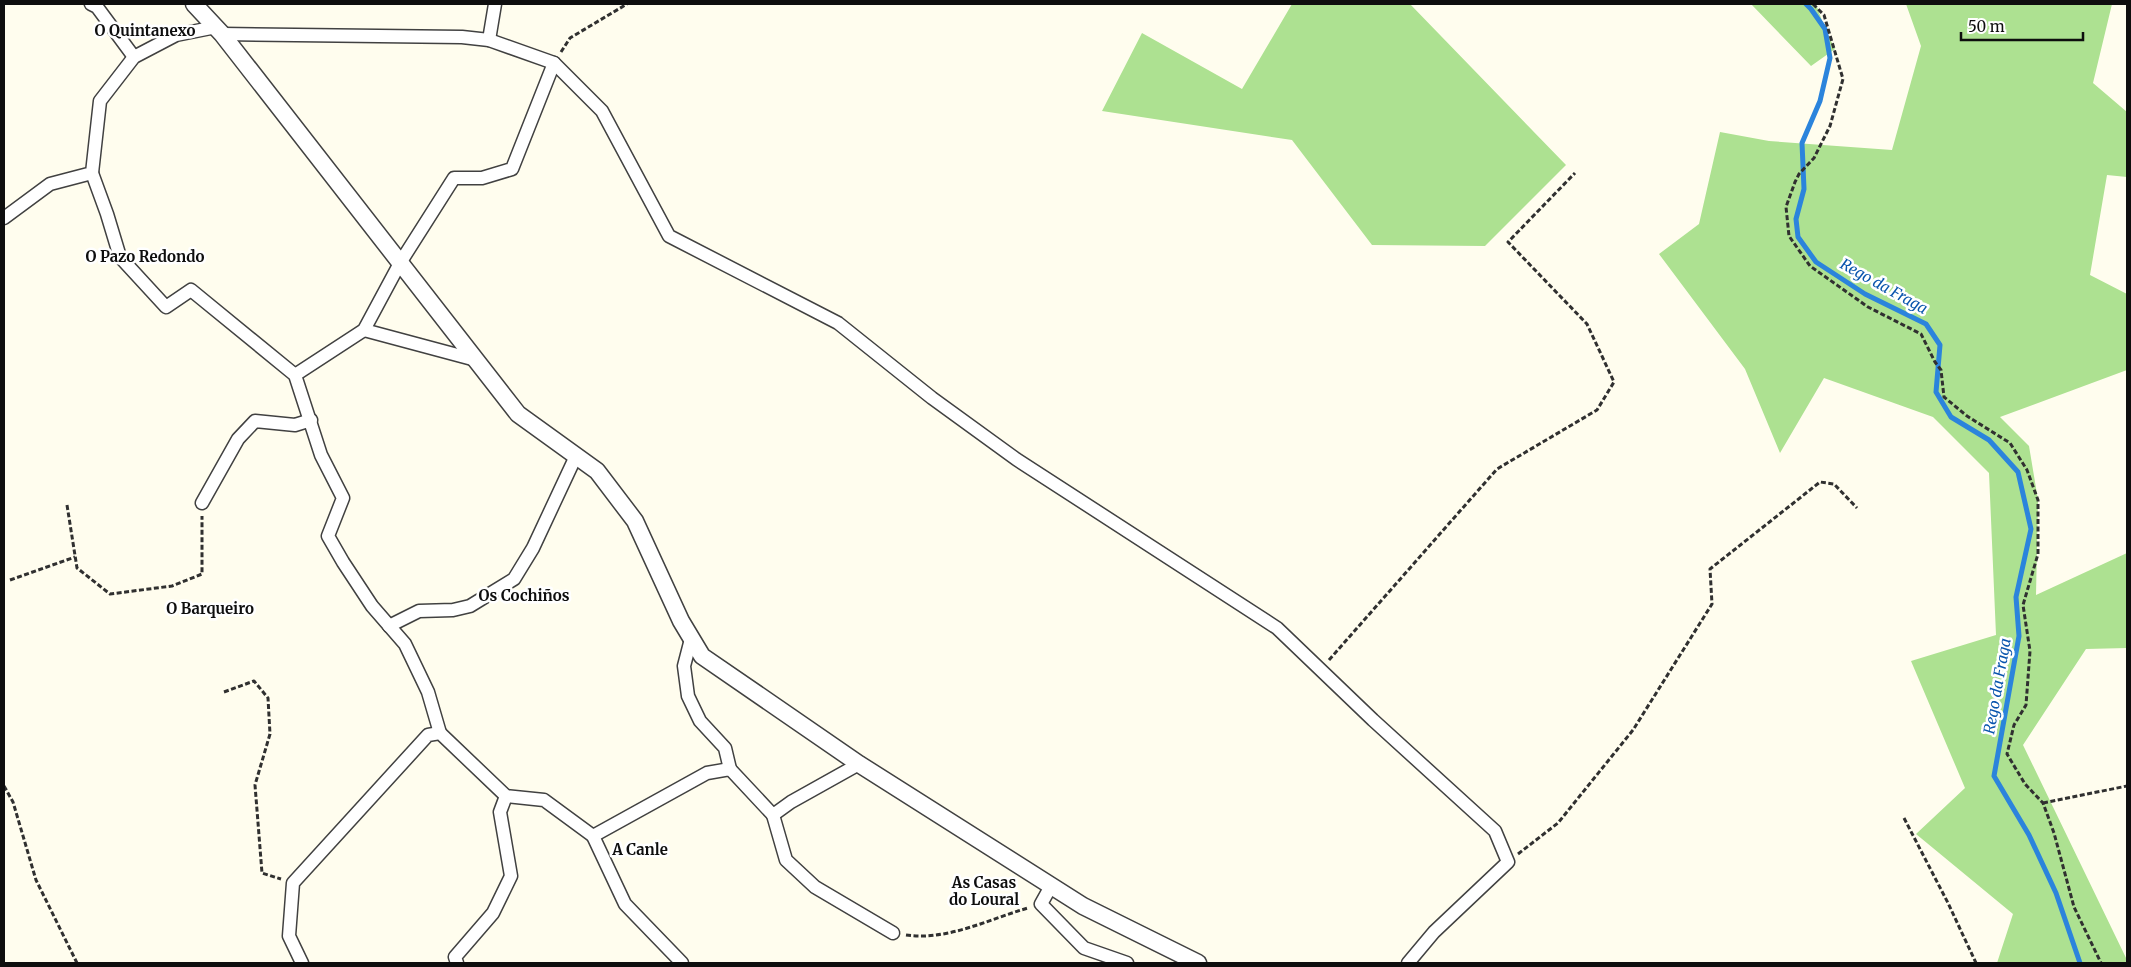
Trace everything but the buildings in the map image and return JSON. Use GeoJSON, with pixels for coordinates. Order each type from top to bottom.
{"type":"FeatureCollection","features":[{"type":"Feature","properties":{"kind":"street"},"geometry":{"type":"LineString","coordinates":[[91,4],[97,7],[134,58]]}},
{"type":"Feature","properties":{"kind":"street"},"geometry":{"type":"LineString","coordinates":[[194,4],[219,31],[518,414],[597,471],[635,521],[681,621],[702,656],[859,764],[1051,886],[1084,906],[1198,963]]}},
{"type":"Feature","properties":{"kind":"street"},"geometry":{"type":"LineString","coordinates":[[489,40],[495,4]]}},
{"type":"Feature","properties":{"kind":"street"},"geometry":{"type":"LineString","coordinates":[[682,963],[625,904],[593,836],[544,800],[506,796],[440,733],[428,692],[406,644],[372,606],[328,536],[343,498],[321,455],[296,375],[191,290],[166,307],[120,257],[92,173],[100,101],[134,58],[176,35],[219,31],[489,40],[554,62],[602,111],[669,236],[838,323],[932,398],[1016,459],[1277,628],[1494,831],[1508,862],[1434,932],[1408,963]]}},
{"type":"Feature","properties":{"kind":"street"},"geometry":{"type":"LineString","coordinates":[[296,375],[364,330],[400,263],[454,178],[482,178],[512,169],[554,62]]}},
{"type":"Feature","properties":{"kind":"street"},"geometry":{"type":"LineString","coordinates":[[4,218],[50,184],[92,173]]}},
{"type":"Feature","properties":{"kind":"street"},"geometry":{"type":"LineString","coordinates":[[364,330],[476,360]]}},
{"type":"Feature","properties":{"kind":"street"},"geometry":{"type":"LineString","coordinates":[[202,503],[238,439],[255,421],[294,425],[311,420]]}},
{"type":"Feature","properties":{"kind":"street"},"geometry":{"type":"LineString","coordinates":[[390,626],[419,610],[453,610],[470,606],[514,578],[532,548],[576,456]]}},
{"type":"Feature","properties":{"kind":"street"},"geometry":{"type":"LineString","coordinates":[[691,639],[684,666],[688,696],[700,721],[725,748],[730,769],[774,815],[786,860],[815,887],[893,933]]}},
{"type":"Feature","properties":{"kind":"street"},"geometry":{"type":"LineString","coordinates":[[302,963],[289,936],[293,884],[428,735],[440,733]]}},
{"type":"Feature","properties":{"kind":"street"},"geometry":{"type":"LineString","coordinates":[[774,815],[791,802],[859,764]]}},
{"type":"Feature","properties":{"kind":"street"},"geometry":{"type":"LineString","coordinates":[[593,836],[707,773],[730,769]]}},
{"type":"Feature","properties":{"kind":"street"},"geometry":{"type":"LineString","coordinates":[[456,963],[455,957],[493,913],[511,876],[500,812],[506,796]]}},
{"type":"Feature","properties":{"kind":"street"},"geometry":{"type":"LineString","coordinates":[[1051,886],[1041,904],[1084,948],[1128,963]]}},
{"type":"Feature","properties":{"kind":"path"},"geometry":{"type":"LineString","coordinates":[[554,62],[570,38],[627,4]]}},
{"type":"Feature","properties":{"kind":"path"},"geometry":{"type":"LineString","coordinates":[[1813,4],[1824,15],[1843,79],[1830,126],[1814,158],[1799,174],[1786,207],[1789,236],[1810,266],[1868,307],[1921,334],[1941,370],[1944,397],[1967,416],[2010,443],[2026,470],[2038,500],[2038,554],[2023,605],[2030,651],[2026,705],[2014,725],[2007,754],[2025,784],[2043,803],[2054,834],[2074,907],[2101,963]]}},
{"type":"Feature","properties":{"kind":"path"},"geometry":{"type":"LineString","coordinates":[[1320,670],[1497,469],[1597,410],[1614,382],[1587,324],[1508,242],[1575,173]]}},
{"type":"Feature","properties":{"kind":"path"},"geometry":{"type":"LineString","coordinates":[[1508,862],[1558,823],[1633,730],[1712,604],[1710,569],[1820,482],[1834,484],[1857,508]]}},
{"type":"Feature","properties":{"kind":"path"},"geometry":{"type":"LineString","coordinates":[[67,505],[77,568],[110,594],[172,586],[202,574],[202,503]]}},
{"type":"Feature","properties":{"kind":"path"},"geometry":{"type":"LineString","coordinates":[[10,580],[75,557]]}},
{"type":"Feature","properties":{"kind":"path"},"geometry":{"type":"LineString","coordinates":[[224,692],[254,681],[268,698],[270,734],[255,785],[262,873],[293,884]]}},
{"type":"Feature","properties":{"kind":"path"},"geometry":{"type":"LineString","coordinates":[[4,786],[13,802],[36,880],[77,963]]}},
{"type":"Feature","properties":{"kind":"path"},"geometry":{"type":"LineString","coordinates":[[2043,803],[2127,786]]}},
{"type":"Feature","properties":{"kind":"path"},"geometry":{"type":"LineString","coordinates":[[1904,818],[1948,903],[1976,963]]}},
{"type":"Feature","properties":{"kind":"path"},"geometry":{"type":"LineString","coordinates":[[893,933],[920,937],[959,929],[1041,904]]}},
{"type":"Feature","properties":{"kind":"green space"},"geometry":{"type":"Polygon","coordinates":[[[1292,4],[1410,4],[1566,165],[1485,246],[1372,245],[1292,140],[1102,111],[1142,33],[1242,89],[1292,4]]]}},
{"type":"Feature","properties":{"kind":"green space"},"geometry":{"type":"Polygon","coordinates":[[[1751,4],[1816,4],[1835,49],[1811,66],[1751,4]]]}},
{"type":"Feature","properties":{"kind":"green space"},"geometry":{"type":"Polygon","coordinates":[[[1906,4],[2112,4],[2093,83],[2127,112],[2127,177],[2107,175],[2090,275],[2127,294],[2127,370],[2000,417],[2029,446],[2038,500],[2036,595],[2127,553],[2127,648],[2086,649],[2023,745],[2127,963],[1997,963],[2013,914],[1916,834],[1965,788],[1911,661],[1996,635],[1989,473],[1933,417],[1824,378],[1780,453],[1745,369],[1659,254],[1699,224],[1720,132],[1769,141],[1892,150],[1921,46],[1906,4]]]}},
{"type":"Feature","properties":{"kind":"waterway","name":"Rego da Fraga"},"geometry":{"type":"LineString","coordinates":[[1806,4],[1825,29],[1830,58],[1820,101],[1802,143],[1804,189],[1796,219],[1798,237],[1816,262],[1865,294],[1926,324],[1940,345],[1936,392],[1951,417],[1989,440],[2018,472],[2031,529],[2016,597],[2019,636],[1994,776],[2029,835],[2056,893],[2080,963]]}},
{"type":"Feature","properties":{"kind":"district","name":"O Quintanexo"},"geometry":{"type":"Point","coordinates":[145,30]}},
{"type":"Feature","properties":{"kind":"district","name":"O Pazo Redondo"},"geometry":{"type":"Point","coordinates":[145,256]}},
{"type":"Feature","properties":{"kind":"district","name":"Os Cochiños"},"geometry":{"type":"Point","coordinates":[524,595]}},
{"type":"Feature","properties":{"kind":"district","name":"O Barqueiro"},"geometry":{"type":"Point","coordinates":[210,608]}},
{"type":"Feature","properties":{"kind":"district","name":"A Canle"},"geometry":{"type":"Point","coordinates":[640,849]}},
{"type":"Feature","properties":{"kind":"district","name":"As Casas do Loural"},"geometry":{"type":"Point","coordinates":[984,890]}}]}
